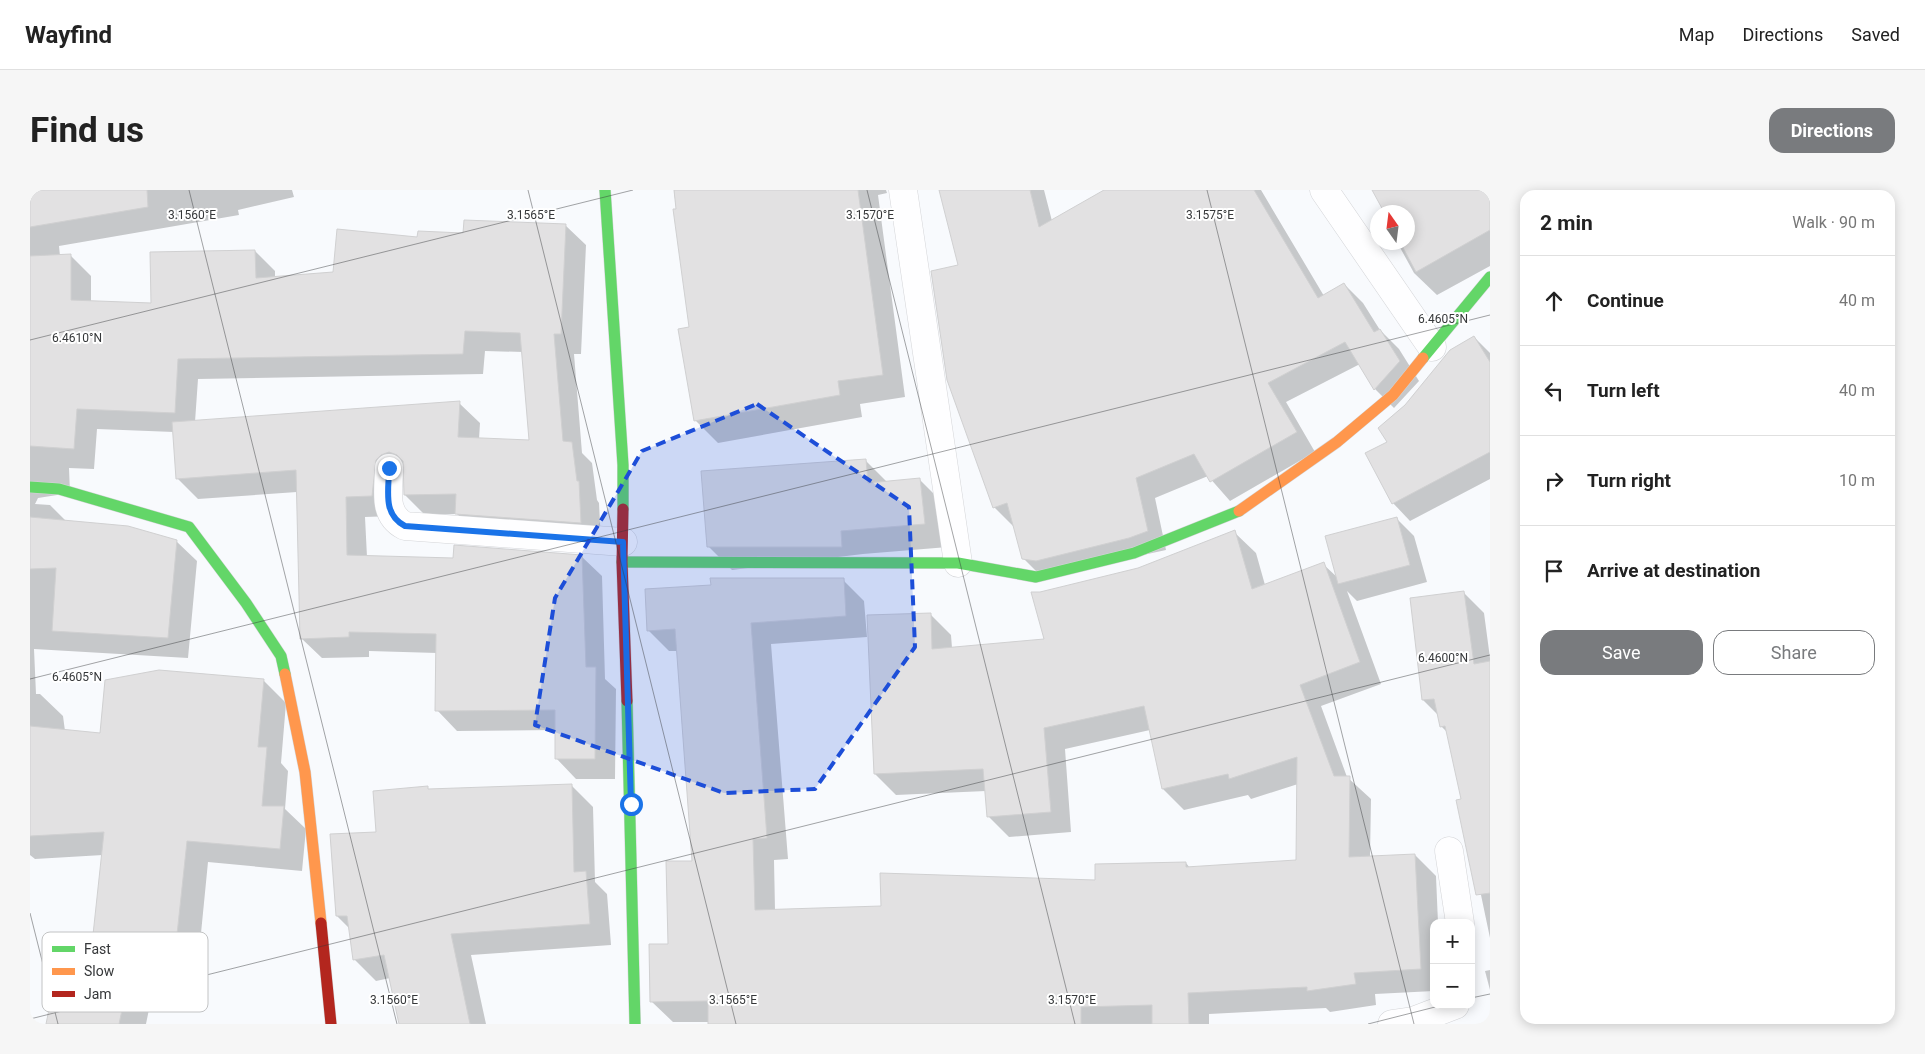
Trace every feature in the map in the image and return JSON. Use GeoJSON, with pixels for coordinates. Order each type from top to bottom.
{"type":"FeatureCollection","features":[{"type":"Feature","properties":{"kind":"street"},"geometry":{"type":"LineString","coordinates":[[605,190],[623,465],[622,552],[631,804],[635,1024]]}},
{"type":"Feature","properties":{"kind":"street"},"geometry":{"type":"LineString","coordinates":[[903,190],[958,563]]}},
{"type":"Feature","properties":{"kind":"street"},"geometry":{"type":"LineString","coordinates":[[1324,190],[1432,347]]}},
{"type":"Feature","properties":{"kind":"street"},"geometry":{"type":"LineString","coordinates":[[389,468],[388,505],[395,521],[405,526],[622,552],[958,563],[1036,577],[1134,554],[1234,514],[1337,442],[1393,395],[1490,277]]}},
{"type":"Feature","properties":{"kind":"street"},"geometry":{"type":"LineString","coordinates":[[30,486],[59,489],[189,527],[246,603],[281,656],[305,772],[331,1024]]}},
{"type":"Feature","properties":{"kind":"street"},"geometry":{"type":"LineString","coordinates":[[1449,851],[1459,919]]}},
{"type":"Feature","properties":{"kind":"street"},"geometry":{"type":"LineString","coordinates":[[1392,1024],[1413,1021],[1444,1009]]}},
{"type":"Feature","properties":{"kind":"highlighted area"},"geometry":{"type":"Polygon","coordinates":[[[757,404],[909,507],[915,647],[815,789],[724,793],[535,725],[555,598],[642,451],[757,404]]]}},
{"type":"Feature","properties":{"kind":"building"},"geometry":{"type":"Polygon","coordinates":[[[30,190],[147,190],[148,207],[30,227],[30,190]]]}},
{"type":"Feature","properties":{"kind":"building"},"geometry":{"type":"Polygon","coordinates":[[[674,190],[858,190],[883,375],[838,381],[840,395],[694,421],[678,329],[689,327],[673,209],[676,209],[674,190]]]}},
{"type":"Feature","properties":{"kind":"building"},"geometry":{"type":"Polygon","coordinates":[[[939,190],[1030,190],[1039,227],[1104,190],[1254,190],[1318,298],[1344,283],[1374,332],[1380,329],[1400,361],[1374,390],[1345,342],[1268,383],[1297,432],[1210,482],[1194,454],[1136,478],[1148,531],[1129,538],[1036,561],[1022,559],[1007,503],[993,508],[947,380],[931,271],[958,265],[939,190]]]}},
{"type":"Feature","properties":{"kind":"building"},"geometry":{"type":"Polygon","coordinates":[[[1372,190],[1490,190],[1490,230],[1416,272],[1404,250],[1415,250],[1415,205],[1380,205],[1372,190]]]}},
{"type":"Feature","properties":{"kind":"building"},"geometry":{"type":"Polygon","coordinates":[[[464,220],[566,224],[561,334],[554,334],[563,441],[572,442],[577,481],[579,481],[581,523],[455,514],[456,494],[404,495],[403,461],[397,455],[389,452],[381,455],[376,460],[372,496],[346,497],[347,555],[453,558],[454,545],[582,555],[586,667],[596,667],[595,759],[555,759],[555,710],[435,711],[436,634],[349,632],[349,637],[300,639],[296,470],[176,479],[172,422],[460,401],[458,437],[529,440],[520,333],[465,331],[463,354],[178,359],[175,413],[77,409],[74,449],[30,446],[30,256],[71,254],[71,300],[151,303],[150,252],[255,250],[256,278],[333,272],[337,229],[417,237],[418,231],[463,233],[464,220]]]}},
{"type":"Feature","properties":{"kind":"building"},"geometry":{"type":"Polygon","coordinates":[[[1474,336],[1490,362],[1490,452],[1392,504],[1365,453],[1387,442],[1378,428],[1405,405],[1450,350],[1474,336]]]}},
{"type":"Feature","properties":{"kind":"building"},"geometry":{"type":"Polygon","coordinates":[[[866,459],[868,483],[920,478],[925,524],[841,531],[842,547],[707,547],[701,471],[866,459]]]}},
{"type":"Feature","properties":{"kind":"building"},"geometry":{"type":"Polygon","coordinates":[[[30,517],[128,526],[177,540],[168,638],[52,631],[56,568],[30,569],[30,517]]]}},
{"type":"Feature","properties":{"kind":"building"},"geometry":{"type":"Polygon","coordinates":[[[1397,517],[1410,565],[1338,584],[1325,536],[1397,517]]]}},
{"type":"Feature","properties":{"kind":"building"},"geometry":{"type":"Polygon","coordinates":[[[1235,530],[1252,589],[1324,562],[1360,662],[1300,685],[1334,776],[1350,776],[1349,857],[1415,854],[1421,969],[1354,973],[1356,984],[1307,991],[1307,987],[1188,993],[1189,1024],[1152,1024],[1152,1005],[1081,1007],[1081,1024],[708,1024],[708,1001],[650,1002],[649,944],[668,944],[666,861],[692,861],[675,629],[647,631],[645,589],[711,585],[710,578],[844,578],[846,616],[751,623],[767,838],[753,839],[755,910],[881,906],[880,873],[1095,880],[1095,864],[1186,862],[1186,867],[1296,860],[1297,757],[1229,779],[1228,774],[1162,789],[1144,706],[1044,728],[1051,812],[987,817],[983,769],[874,774],[867,615],[931,613],[932,649],[1044,639],[1031,592],[1040,592],[1138,568],[1235,530]]]}},
{"type":"Feature","properties":{"kind":"building"},"geometry":{"type":"Polygon","coordinates":[[[1464,591],[1474,664],[1490,661],[1490,893],[1476,895],[1456,800],[1461,799],[1445,726],[1440,727],[1434,699],[1422,700],[1410,598],[1464,591]]]}},
{"type":"Feature","properties":{"kind":"building"},"geometry":{"type":"Polygon","coordinates":[[[159,670],[264,679],[258,747],[267,747],[262,806],[284,806],[280,849],[187,841],[177,932],[93,932],[104,832],[30,836],[30,726],[100,733],[105,680],[159,670]]]}},
{"type":"Feature","properties":{"kind":"building"},"geometry":{"type":"Polygon","coordinates":[[[572,784],[574,872],[586,871],[590,924],[451,934],[470,1024],[399,1024],[384,955],[353,960],[347,916],[336,916],[330,834],[376,832],[373,791],[428,786],[428,789],[572,784]]]}},
{"type":"Feature","properties":{"kind":"building"},"geometry":{"type":"Polygon","coordinates":[[[48,1012],[122,1012],[119,1024],[46,1024],[48,1012]]]}},
{"type":"Feature","properties":{"kind":"traffic: fast"},"geometry":{"type":"LineString","coordinates":[[605,190],[623,465],[623,509]]}},
{"type":"Feature","properties":{"kind":"traffic: fast"},"geometry":{"type":"LineString","coordinates":[[1423,358],[1490,277]]}},
{"type":"Feature","properties":{"kind":"traffic: fast"},"geometry":{"type":"LineString","coordinates":[[30,487],[59,489],[189,527],[246,603],[281,656],[285,674]]}},
{"type":"Feature","properties":{"kind":"traffic: fast"},"geometry":{"type":"LineString","coordinates":[[622,562],[958,563],[1036,577],[1134,553],[1239,511]]}},
{"type":"Feature","properties":{"kind":"traffic: fast"},"geometry":{"type":"LineString","coordinates":[[627,701],[635,1024]]}},
{"type":"Feature","properties":{"kind":"traffic: slow"},"geometry":{"type":"LineString","coordinates":[[1239,511],[1337,442],[1393,395],[1423,358]]}},
{"type":"Feature","properties":{"kind":"traffic: slow"},"geometry":{"type":"LineString","coordinates":[[285,674],[305,772],[321,923]]}},
{"type":"Feature","properties":{"kind":"traffic: jam"},"geometry":{"type":"LineString","coordinates":[[623,509],[622,562],[627,701]]}},
{"type":"Feature","properties":{"kind":"traffic: jam"},"geometry":{"type":"LineString","coordinates":[[321,923],[331,1024]]}},
{"type":"Feature","properties":{"kind":"route"},"geometry":{"type":"LineString","coordinates":[[389,468],[388,505],[395,521],[405,526],[623,542],[622,562],[631,804]]}}]}
